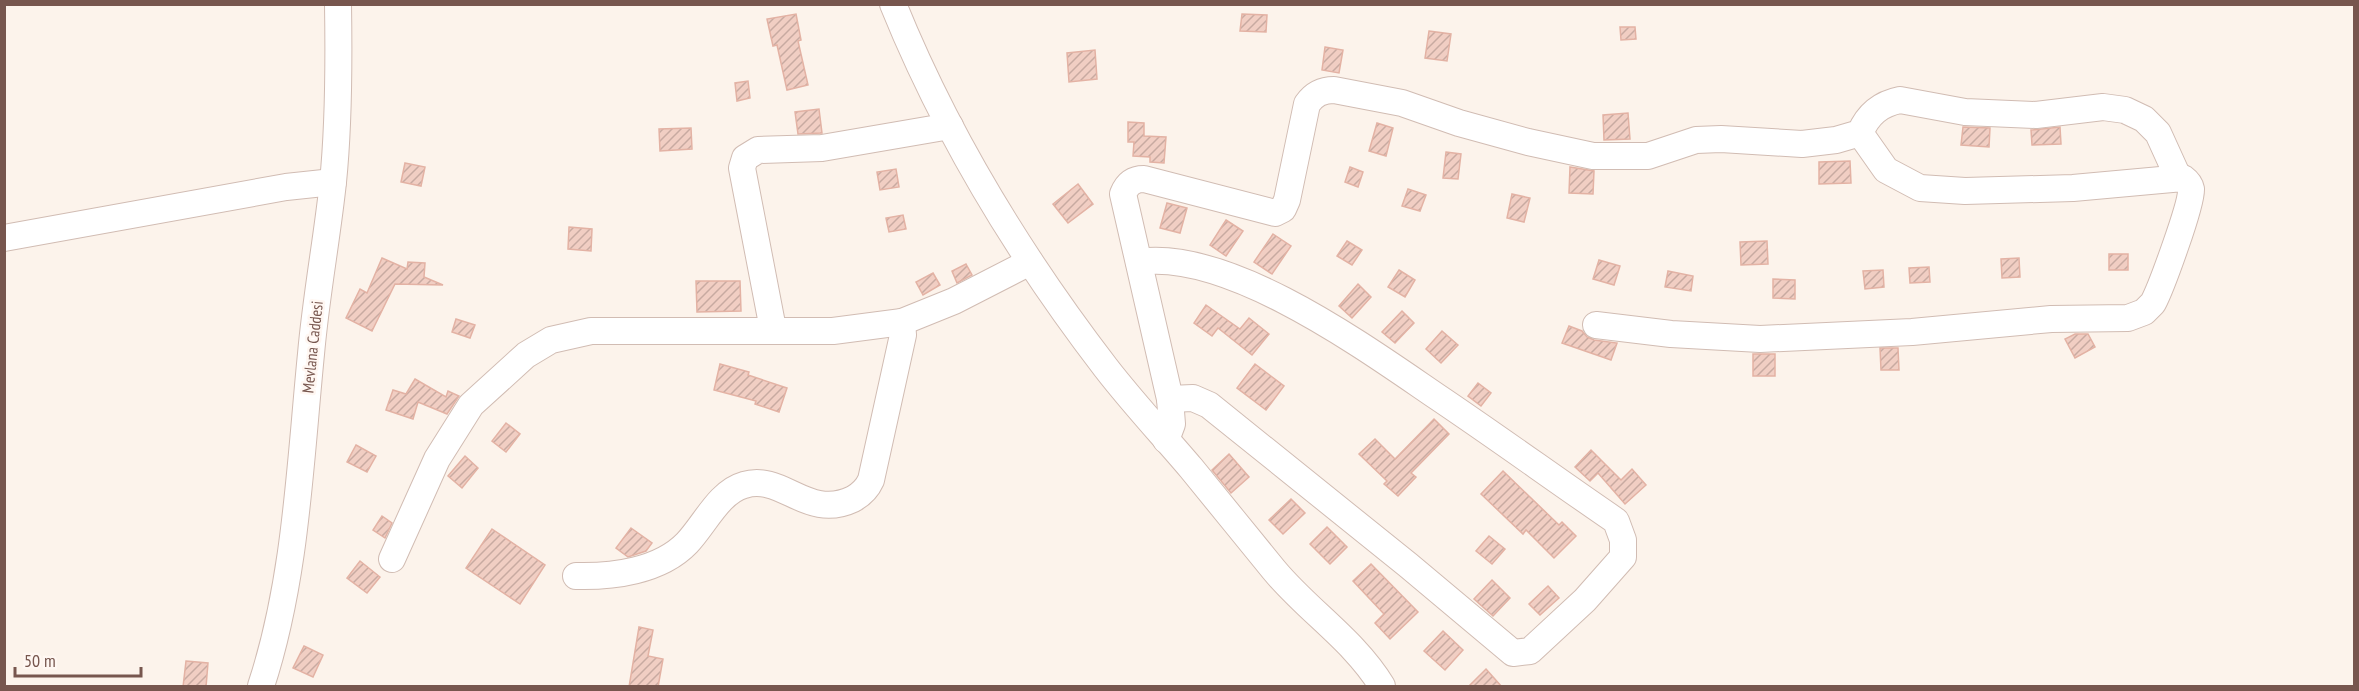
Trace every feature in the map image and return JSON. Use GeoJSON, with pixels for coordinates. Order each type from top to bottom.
{"type":"FeatureCollection","features":[{"type":"Feature","properties":{"kind":"street","name":"Mevlana Caddesi"},"geometry":{"type":"LineString","coordinates":[[261,687],[280,613],[293,528],[313,327],[333,182],[338,111],[338,4]]}},
{"type":"Feature","properties":{"kind":"street"},"geometry":{"type":"LineString","coordinates":[[893,4],[924,75],[950,126],[1006,224],[1030,262],[1107,370],[1276,572],[1354,649],[1382,687]]}},
{"type":"Feature","properties":{"kind":"street"},"geometry":{"type":"LineString","coordinates":[[1166,440],[1172,424],[1170,399],[1123,194],[1131,183],[1144,179],[1275,213],[1279,211],[1287,200],[1307,104],[1317,94],[1328,90],[1402,103],[1459,123],[1528,142],[1593,156],[1648,156],[1695,140],[1721,139],[1802,144],[1836,140],[1860,133],[1875,110],[1900,100],[1965,112],[2036,115],[2114,107],[2136,114],[2158,133],[2178,177]]}},
{"type":"Feature","properties":{"kind":"street"},"geometry":{"type":"LineString","coordinates":[[773,329],[742,168],[745,158],[758,150],[792,150],[833,146],[950,126]]}},
{"type":"Feature","properties":{"kind":"street"},"geometry":{"type":"LineString","coordinates":[[1596,325],[1671,334],[1760,339],[1912,333],[2051,320],[2136,316],[2149,308],[2156,297],[2184,219],[2191,188],[2186,181],[2178,177],[2073,188],[1965,191],[1920,188],[1886,170],[1860,133]]}},
{"type":"Feature","properties":{"kind":"street"},"geometry":{"type":"LineString","coordinates":[[4,238],[286,187],[333,182]]}},
{"type":"Feature","properties":{"kind":"street"},"geometry":{"type":"LineString","coordinates":[[1139,262],[1153,260],[1169,262],[1224,275],[1274,296],[1333,328],[1616,521],[1623,540],[1623,557],[1585,600],[1530,651],[1513,653],[1408,565],[1209,405],[1192,398],[1170,399]]}},
{"type":"Feature","properties":{"kind":"street"},"geometry":{"type":"LineString","coordinates":[[392,559],[437,459],[471,405],[515,364],[538,347],[564,336],[591,331],[773,329],[833,331],[902,322],[954,300],[1030,262]]}},
{"type":"Feature","properties":{"kind":"street"},"geometry":{"type":"LineString","coordinates":[[576,576],[617,575],[655,563],[671,555],[686,544],[730,491],[747,484],[770,485],[820,505],[839,504],[860,495],[871,480],[903,335],[902,322]]}},
{"type":"Feature","properties":{"kind":"building"},"geometry":{"type":"Polygon","coordinates":[[[796,14],[801,40],[798,41],[808,85],[787,90],[777,45],[773,46],[767,19],[796,14]]]}},
{"type":"Feature","properties":{"kind":"building"},"geometry":{"type":"Polygon","coordinates":[[[1242,14],[1267,15],[1266,32],[1240,31],[1242,14]]]}},
{"type":"Feature","properties":{"kind":"building"},"geometry":{"type":"Polygon","coordinates":[[[1620,27],[1635,27],[1636,39],[1621,40],[1620,27]]]}},
{"type":"Feature","properties":{"kind":"building"},"geometry":{"type":"Polygon","coordinates":[[[1429,31],[1451,34],[1447,61],[1425,58],[1429,31]]]}},
{"type":"Feature","properties":{"kind":"building"},"geometry":{"type":"Polygon","coordinates":[[[1325,47],[1343,50],[1339,73],[1322,70],[1325,47]]]}},
{"type":"Feature","properties":{"kind":"building"},"geometry":{"type":"Polygon","coordinates":[[[1095,50],[1097,79],[1069,82],[1067,53],[1095,50]]]}},
{"type":"Feature","properties":{"kind":"building"},"geometry":{"type":"Polygon","coordinates":[[[748,81],[750,98],[737,101],[735,83],[748,81]]]}},
{"type":"Feature","properties":{"kind":"building"},"geometry":{"type":"Polygon","coordinates":[[[819,109],[822,133],[798,134],[795,112],[819,109]]]}},
{"type":"Feature","properties":{"kind":"building"},"geometry":{"type":"Polygon","coordinates":[[[1628,113],[1630,139],[1604,140],[1603,115],[1628,113]]]}},
{"type":"Feature","properties":{"kind":"building"},"geometry":{"type":"Polygon","coordinates":[[[1128,122],[1144,123],[1144,136],[1166,137],[1164,163],[1150,162],[1150,157],[1133,156],[1134,142],[1128,142],[1128,122]]]}},
{"type":"Feature","properties":{"kind":"building"},"geometry":{"type":"Polygon","coordinates":[[[1377,123],[1393,128],[1386,156],[1369,151],[1377,123]]]}},
{"type":"Feature","properties":{"kind":"building"},"geometry":{"type":"Polygon","coordinates":[[[1963,127],[1990,128],[1989,147],[1961,145],[1963,127]]]}},
{"type":"Feature","properties":{"kind":"building"},"geometry":{"type":"Polygon","coordinates":[[[2060,127],[2061,144],[2032,145],[2031,130],[2060,127]]]}},
{"type":"Feature","properties":{"kind":"building"},"geometry":{"type":"Polygon","coordinates":[[[691,128],[692,149],[660,151],[659,129],[691,128]]]}},
{"type":"Feature","properties":{"kind":"building"},"geometry":{"type":"Polygon","coordinates":[[[1446,152],[1461,154],[1458,179],[1443,178],[1446,152]]]}},
{"type":"Feature","properties":{"kind":"building"},"geometry":{"type":"Polygon","coordinates":[[[1850,161],[1851,183],[1819,184],[1819,162],[1850,161]]]}},
{"type":"Feature","properties":{"kind":"building"},"geometry":{"type":"Polygon","coordinates":[[[405,163],[425,167],[421,186],[401,182],[405,163]]]}},
{"type":"Feature","properties":{"kind":"building"},"geometry":{"type":"Polygon","coordinates":[[[1350,167],[1363,172],[1358,187],[1345,182],[1350,167]]]}},
{"type":"Feature","properties":{"kind":"building"},"geometry":{"type":"Polygon","coordinates":[[[1570,167],[1594,171],[1593,194],[1569,193],[1570,167]]]}},
{"type":"Feature","properties":{"kind":"building"},"geometry":{"type":"Polygon","coordinates":[[[896,169],[899,187],[880,190],[877,172],[896,169]]]}},
{"type":"Feature","properties":{"kind":"building"},"geometry":{"type":"Polygon","coordinates":[[[1078,184],[1093,204],[1068,223],[1053,204],[1078,184]]]}},
{"type":"Feature","properties":{"kind":"building"},"geometry":{"type":"Polygon","coordinates":[[[1408,189],[1426,195],[1420,211],[1402,206],[1408,189]]]}},
{"type":"Feature","properties":{"kind":"building"},"geometry":{"type":"Polygon","coordinates":[[[1512,194],[1530,198],[1524,222],[1507,218],[1512,194]]]}},
{"type":"Feature","properties":{"kind":"building"},"geometry":{"type":"Polygon","coordinates":[[[1167,203],[1187,208],[1180,233],[1160,228],[1167,203]]]}},
{"type":"Feature","properties":{"kind":"building"},"geometry":{"type":"Polygon","coordinates":[[[903,215],[906,229],[889,232],[886,218],[903,215]]]}},
{"type":"Feature","properties":{"kind":"building"},"geometry":{"type":"Polygon","coordinates":[[[1226,220],[1243,231],[1226,256],[1210,245],[1226,220]]]}},
{"type":"Feature","properties":{"kind":"building"},"geometry":{"type":"Polygon","coordinates":[[[569,227],[592,229],[591,251],[568,249],[569,227]]]}},
{"type":"Feature","properties":{"kind":"building"},"geometry":{"type":"Polygon","coordinates":[[[1273,234],[1291,246],[1272,274],[1254,262],[1273,234]]]}},
{"type":"Feature","properties":{"kind":"building"},"geometry":{"type":"Polygon","coordinates":[[[1347,241],[1362,250],[1352,265],[1337,256],[1347,241]]]}},
{"type":"Feature","properties":{"kind":"building"},"geometry":{"type":"Polygon","coordinates":[[[1767,241],[1768,264],[1741,265],[1740,242],[1767,241]]]}},
{"type":"Feature","properties":{"kind":"building"},"geometry":{"type":"Polygon","coordinates":[[[2109,254],[2128,254],[2128,270],[2109,270],[2109,254]]]}},
{"type":"Feature","properties":{"kind":"building"},"geometry":{"type":"Polygon","coordinates":[[[382,258],[407,269],[408,262],[425,263],[424,277],[443,285],[395,284],[372,331],[346,318],[360,289],[367,293],[382,258]]]}},
{"type":"Feature","properties":{"kind":"building"},"geometry":{"type":"Polygon","coordinates":[[[2019,258],[2020,277],[2002,278],[2001,259],[2019,258]]]}},
{"type":"Feature","properties":{"kind":"building"},"geometry":{"type":"Polygon","coordinates":[[[1599,260],[1620,266],[1614,285],[1593,279],[1599,260]]]}},
{"type":"Feature","properties":{"kind":"building"},"geometry":{"type":"Polygon","coordinates":[[[966,264],[972,275],[957,283],[952,271],[966,264]]]}},
{"type":"Feature","properties":{"kind":"building"},"geometry":{"type":"Polygon","coordinates":[[[1929,267],[1930,282],[1910,283],[1909,268],[1929,267]]]}},
{"type":"Feature","properties":{"kind":"building"},"geometry":{"type":"Polygon","coordinates":[[[1399,270],[1415,280],[1405,297],[1388,287],[1399,270]]]}},
{"type":"Feature","properties":{"kind":"building"},"geometry":{"type":"Polygon","coordinates":[[[1883,270],[1884,287],[1865,289],[1863,271],[1883,270]]]}},
{"type":"Feature","properties":{"kind":"building"},"geometry":{"type":"Polygon","coordinates":[[[1668,271],[1693,276],[1691,291],[1665,287],[1668,271]]]}},
{"type":"Feature","properties":{"kind":"building"},"geometry":{"type":"Polygon","coordinates":[[[933,273],[940,285],[923,295],[916,282],[933,273]]]}},
{"type":"Feature","properties":{"kind":"building"},"geometry":{"type":"Polygon","coordinates":[[[1773,279],[1795,280],[1795,299],[1773,298],[1773,279]]]}},
{"type":"Feature","properties":{"kind":"building"},"geometry":{"type":"Polygon","coordinates":[[[696,281],[740,281],[741,311],[697,312],[696,281]]]}},
{"type":"Feature","properties":{"kind":"building"},"geometry":{"type":"Polygon","coordinates":[[[1358,284],[1371,297],[1352,318],[1339,306],[1358,284]]]}},
{"type":"Feature","properties":{"kind":"building"},"geometry":{"type":"Polygon","coordinates":[[[1206,305],[1240,329],[1249,318],[1269,334],[1252,355],[1218,328],[1212,336],[1194,323],[1206,305]]]}},
{"type":"Feature","properties":{"kind":"building"},"geometry":{"type":"Polygon","coordinates":[[[1402,311],[1414,323],[1395,343],[1382,332],[1402,311]]]}},
{"type":"Feature","properties":{"kind":"building"},"geometry":{"type":"Polygon","coordinates":[[[456,319],[475,325],[470,338],[452,332],[456,319]]]}},
{"type":"Feature","properties":{"kind":"building"},"geometry":{"type":"Polygon","coordinates":[[[1569,326],[1582,331],[1594,340],[1617,343],[1611,360],[1562,343],[1569,326]]]}},
{"type":"Feature","properties":{"kind":"building"},"geometry":{"type":"Polygon","coordinates":[[[1442,331],[1458,345],[1441,363],[1426,349],[1442,331]]]}},
{"type":"Feature","properties":{"kind":"building"},"geometry":{"type":"Polygon","coordinates":[[[2075,334],[2088,334],[2095,347],[2075,358],[2065,339],[2075,334]]]}},
{"type":"Feature","properties":{"kind":"building"},"geometry":{"type":"Polygon","coordinates":[[[1880,348],[1898,348],[1899,370],[1881,370],[1880,348]]]}},
{"type":"Feature","properties":{"kind":"building"},"geometry":{"type":"Polygon","coordinates":[[[1753,354],[1775,354],[1775,376],[1753,376],[1753,354]]]}},
{"type":"Feature","properties":{"kind":"building"},"geometry":{"type":"Polygon","coordinates":[[[720,364],[749,372],[748,375],[787,388],[779,412],[755,404],[756,401],[714,390],[720,364]]]}},
{"type":"Feature","properties":{"kind":"building"},"geometry":{"type":"Polygon","coordinates":[[[1255,364],[1284,386],[1266,410],[1237,388],[1255,364]]]}},
{"type":"Feature","properties":{"kind":"building"},"geometry":{"type":"Polygon","coordinates":[[[415,379],[446,397],[448,391],[459,396],[447,414],[418,402],[413,419],[386,410],[393,390],[406,394],[415,379]]]}},
{"type":"Feature","properties":{"kind":"building"},"geometry":{"type":"Polygon","coordinates":[[[1478,383],[1491,393],[1481,406],[1468,396],[1478,383]]]}},
{"type":"Feature","properties":{"kind":"building"},"geometry":{"type":"Polygon","coordinates":[[[1434,419],[1449,434],[1411,473],[1416,477],[1398,496],[1384,484],[1387,481],[1359,454],[1375,439],[1395,459],[1434,419]]]}},
{"type":"Feature","properties":{"kind":"building"},"geometry":{"type":"Polygon","coordinates":[[[506,423],[520,434],[506,452],[492,441],[506,423]]]}},
{"type":"Feature","properties":{"kind":"building"},"geometry":{"type":"Polygon","coordinates":[[[356,445],[376,456],[367,472],[347,462],[356,445]]]}},
{"type":"Feature","properties":{"kind":"building"},"geometry":{"type":"Polygon","coordinates":[[[1591,450],[1621,480],[1632,469],[1646,485],[1625,504],[1598,473],[1590,481],[1575,467],[1591,450]]]}},
{"type":"Feature","properties":{"kind":"building"},"geometry":{"type":"Polygon","coordinates":[[[1229,454],[1249,477],[1231,493],[1212,470],[1229,454]]]}},
{"type":"Feature","properties":{"kind":"building"},"geometry":{"type":"Polygon","coordinates":[[[465,456],[478,468],[462,488],[448,476],[465,456]]]}},
{"type":"Feature","properties":{"kind":"building"},"geometry":{"type":"Polygon","coordinates":[[[1503,471],[1559,525],[1562,522],[1576,536],[1554,558],[1526,530],[1523,534],[1481,494],[1503,471]]]}},
{"type":"Feature","properties":{"kind":"building"},"geometry":{"type":"Polygon","coordinates":[[[1291,499],[1305,513],[1283,534],[1269,520],[1291,499]]]}},
{"type":"Feature","properties":{"kind":"building"},"geometry":{"type":"Polygon","coordinates":[[[382,516],[392,523],[385,538],[373,530],[382,516]]]}},
{"type":"Feature","properties":{"kind":"building"},"geometry":{"type":"Polygon","coordinates":[[[1327,527],[1347,547],[1330,564],[1310,544],[1327,527]]]}},
{"type":"Feature","properties":{"kind":"building"},"geometry":{"type":"Polygon","coordinates":[[[631,528],[652,543],[646,551],[628,557],[616,548],[631,528]]]}},
{"type":"Feature","properties":{"kind":"building"},"geometry":{"type":"Polygon","coordinates":[[[492,529],[545,565],[520,604],[466,568],[492,529]]]}},
{"type":"Feature","properties":{"kind":"building"},"geometry":{"type":"Polygon","coordinates":[[[1489,536],[1505,549],[1492,564],[1476,551],[1489,536]]]}},
{"type":"Feature","properties":{"kind":"building"},"geometry":{"type":"Polygon","coordinates":[[[360,561],[380,577],[367,593],[347,578],[360,561]]]}},
{"type":"Feature","properties":{"kind":"building"},"geometry":{"type":"Polygon","coordinates":[[[1371,564],[1418,612],[1390,639],[1375,623],[1384,614],[1353,581],[1371,564]]]}},
{"type":"Feature","properties":{"kind":"building"},"geometry":{"type":"Polygon","coordinates":[[[1492,580],[1510,598],[1493,616],[1474,599],[1492,580]]]}},
{"type":"Feature","properties":{"kind":"building"},"geometry":{"type":"Polygon","coordinates":[[[1548,586],[1559,598],[1540,615],[1529,604],[1548,586]]]}},
{"type":"Feature","properties":{"kind":"building"},"geometry":{"type":"Polygon","coordinates":[[[639,627],[653,630],[648,656],[663,659],[658,687],[629,687],[639,627]]]}},
{"type":"Feature","properties":{"kind":"building"},"geometry":{"type":"Polygon","coordinates":[[[1443,631],[1463,650],[1445,670],[1424,651],[1443,631]]]}},
{"type":"Feature","properties":{"kind":"building"},"geometry":{"type":"Polygon","coordinates":[[[304,646],[323,655],[313,677],[293,668],[304,646]]]}},
{"type":"Feature","properties":{"kind":"building"},"geometry":{"type":"Polygon","coordinates":[[[186,661],[208,663],[206,687],[183,687],[186,661]]]}},
{"type":"Feature","properties":{"kind":"building"},"geometry":{"type":"Polygon","coordinates":[[[1486,669],[1502,687],[1468,687],[1486,669]]]}}]}
